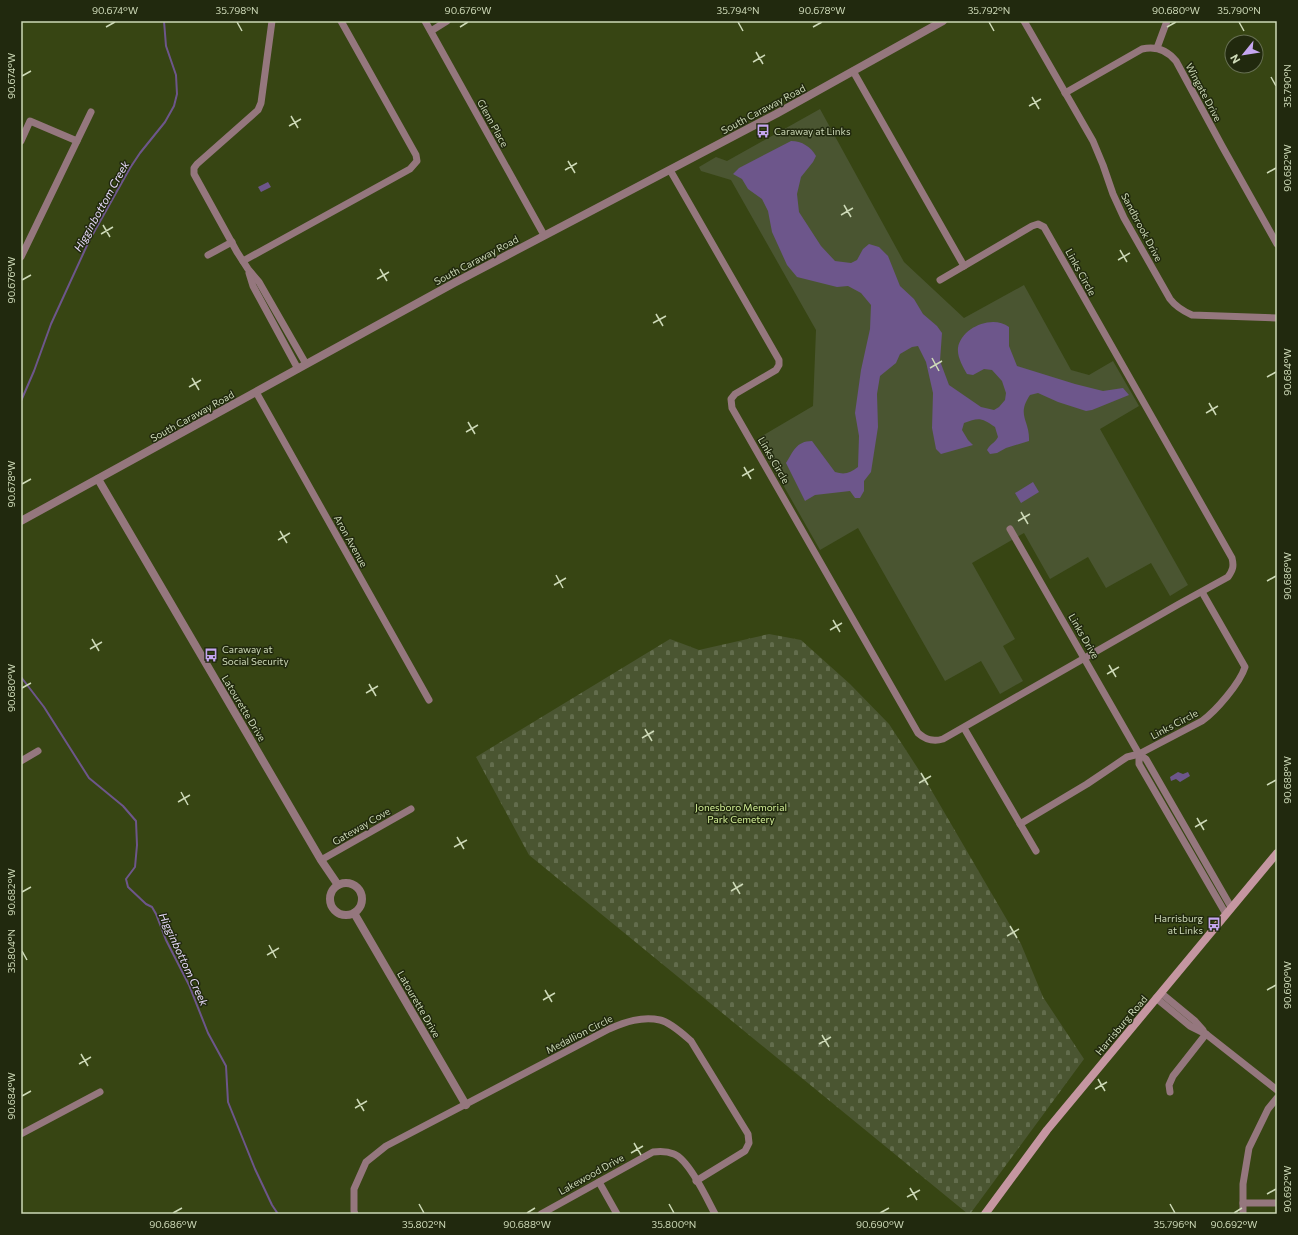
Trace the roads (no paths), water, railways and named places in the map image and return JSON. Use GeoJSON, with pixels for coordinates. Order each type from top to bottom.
{"type":"FeatureCollection","features":[{"type":"Feature","properties":{"kind":"main road","name":"Harrisburg Road"},"geometry":{"type":"LineString","coordinates":[[985,1214],[1047,1130],[1277,853]]}},
{"type":"Feature","properties":{"kind":"street"},"geometry":{"type":"LineString","coordinates":[[272,21],[261,104],[258,110],[197,164],[194,168],[194,174],[243,261],[259,282],[306,364]]}},
{"type":"Feature","properties":{"kind":"street"},"geometry":{"type":"LineString","coordinates":[[243,261],[410,169],[417,161],[416,155],[341,21]]}},
{"type":"Feature","properties":{"kind":"street","name":"Glenn Place"},"geometry":{"type":"LineString","coordinates":[[425,21],[544,235]]}},
{"type":"Feature","properties":{"kind":"street"},"geometry":{"type":"LineString","coordinates":[[431,30],[448,21]]}},
{"type":"Feature","properties":{"kind":"street","name":"South Caraway Road"},"geometry":{"type":"LineString","coordinates":[[21,521],[306,364],[544,235],[776,114],[943,21]]}},
{"type":"Feature","properties":{"kind":"street","name":"Sandbrook Drive"},"geometry":{"type":"LineString","coordinates":[[1024,21],[1099,153],[1113,194],[1124,218],[1170,299],[1175,305],[1180,310],[1192,315],[1277,318]]}},
{"type":"Feature","properties":{"kind":"street"},"geometry":{"type":"LineString","coordinates":[[1065,93],[1142,49],[1150,47],[1157,48],[1167,21]]}},
{"type":"Feature","properties":{"kind":"street","name":"Wingate Drive"},"geometry":{"type":"LineString","coordinates":[[1157,48],[1164,50],[1176,61],[1277,244]]}},
{"type":"Feature","properties":{"kind":"street"},"geometry":{"type":"LineString","coordinates":[[853,71],[964,266],[940,280]]}},
{"type":"Feature","properties":{"kind":"street"},"geometry":{"type":"LineString","coordinates":[[21,257],[23,248],[91,112]]}},
{"type":"Feature","properties":{"kind":"street"},"geometry":{"type":"LineString","coordinates":[[21,141],[30,121],[77,141]]}},
{"type":"Feature","properties":{"kind":"street","name":"Links Circle"},"geometry":{"type":"LineString","coordinates":[[670,170],[779,360],[779,365],[776,370],[735,394],[731,399],[732,408],[918,733],[929,740],[937,741],[964,728],[1228,577],[1234,566],[1232,558],[1044,227],[1038,224],[1032,226],[964,266]]}},
{"type":"Feature","properties":{"kind":"street"},"geometry":{"type":"LineString","coordinates":[[208,255],[232,242]]}},
{"type":"Feature","properties":{"kind":"street"},"geometry":{"type":"LineString","coordinates":[[248,269],[253,286],[298,369]]}},
{"type":"Feature","properties":{"kind":"street","name":"Aron Avenue"},"geometry":{"type":"LineString","coordinates":[[256,392],[429,700]]}},
{"type":"Feature","properties":{"kind":"street","name":"Latourette Drive"},"geometry":{"type":"LineString","coordinates":[[98,479],[321,860],[338,886]]}},
{"type":"Feature","properties":{"kind":"street","name":"Links Drive"},"geometry":{"type":"LineString","coordinates":[[1010,529],[1139,754],[1146,759],[1229,911]]}},
{"type":"Feature","properties":{"kind":"street","name":"Links Circle"},"geometry":{"type":"LineString","coordinates":[[1020,824],[1088,784],[1127,757],[1139,754],[1173,737],[1211,715],[1227,696],[1244,672],[1245,667],[1202,592]]}},
{"type":"Feature","properties":{"kind":"street"},"geometry":{"type":"LineString","coordinates":[[964,728],[1036,851]]}},
{"type":"Feature","properties":{"kind":"street"},"geometry":{"type":"LineString","coordinates":[[21,760],[38,751]]}},
{"type":"Feature","properties":{"kind":"street","name":"Gateway Cove"},"geometry":{"type":"LineString","coordinates":[[321,860],[411,808]]}},
{"type":"Feature","properties":{"kind":"street"},"geometry":{"type":"LineString","coordinates":[[349,884],[358,889],[362,899],[361,905],[354,913],[343,915],[334,909],[330,899],[331,894],[338,886],[349,884]]}},
{"type":"Feature","properties":{"kind":"street","name":"Latourette Drive"},"geometry":{"type":"LineString","coordinates":[[354,913],[466,1105]]}},
{"type":"Feature","properties":{"kind":"street"},"geometry":{"type":"LineString","coordinates":[[1158,995],[1195,1021],[1206,1034],[1277,1090]]}},
{"type":"Feature","properties":{"kind":"street","name":"Medallion Circle"},"geometry":{"type":"LineString","coordinates":[[355,1214],[354,1189],[366,1162],[386,1146],[609,1029],[627,1021],[646,1019],[661,1020],[679,1031],[691,1041],[748,1134],[749,1143],[745,1151],[696,1181]]}},
{"type":"Feature","properties":{"kind":"street"},"geometry":{"type":"LineString","coordinates":[[1170,1092],[1169,1085],[1173,1076],[1206,1034]]}},
{"type":"Feature","properties":{"kind":"street"},"geometry":{"type":"LineString","coordinates":[[21,1134],[100,1092]]}},
{"type":"Feature","properties":{"kind":"street"},"geometry":{"type":"LineString","coordinates":[[1243,1214],[1243,1184],[1249,1148],[1268,1109],[1277,1098]]}},
{"type":"Feature","properties":{"kind":"street","name":"Lakewood Drive"},"geometry":{"type":"LineString","coordinates":[[541,1214],[653,1152],[662,1151],[674,1153],[684,1161],[715,1214]]}},
{"type":"Feature","properties":{"kind":"street"},"geometry":{"type":"LineString","coordinates":[[599,1182],[617,1214]]}},
{"type":"Feature","properties":{"kind":"street"},"geometry":{"type":"LineString","coordinates":[[1243,1203],[1277,1203]]}},
{"type":"Feature","properties":{"kind":"waterway","name":"Higginbottom Creek"},"geometry":{"type":"LineString","coordinates":[[21,401],[34,371],[51,324],[89,241],[130,168],[165,122],[174,106],[177,94],[176,75],[166,46],[164,21]]}},
{"type":"Feature","properties":{"kind":"waterway","name":"Higginbottom Creek"},"geometry":{"type":"LineString","coordinates":[[21,677],[44,707],[89,778],[123,806],[136,821],[137,845],[135,867],[126,879],[128,887],[146,904],[152,907],[166,940],[189,985],[208,1033],[226,1066],[228,1102],[255,1169],[272,1205],[278,1214]]}},
{"type":"Feature","properties":{"kind":"place","name":"Caraway at Links"},"geometry":{"type":"Point","coordinates":[763,131]}},
{"type":"Feature","properties":{"kind":"place","name":"Caraway at Social Security"},"geometry":{"type":"Point","coordinates":[211,655]}},
{"type":"Feature","properties":{"kind":"place","name":"Harrisburg at Links"},"geometry":{"type":"Point","coordinates":[1214,924]}},
{"type":"Feature","properties":{"kind":"park label","name":"Jonesboro Memorial Park Cemetery"},"geometry":{"type":"Point","coordinates":[741,812]}}]}
